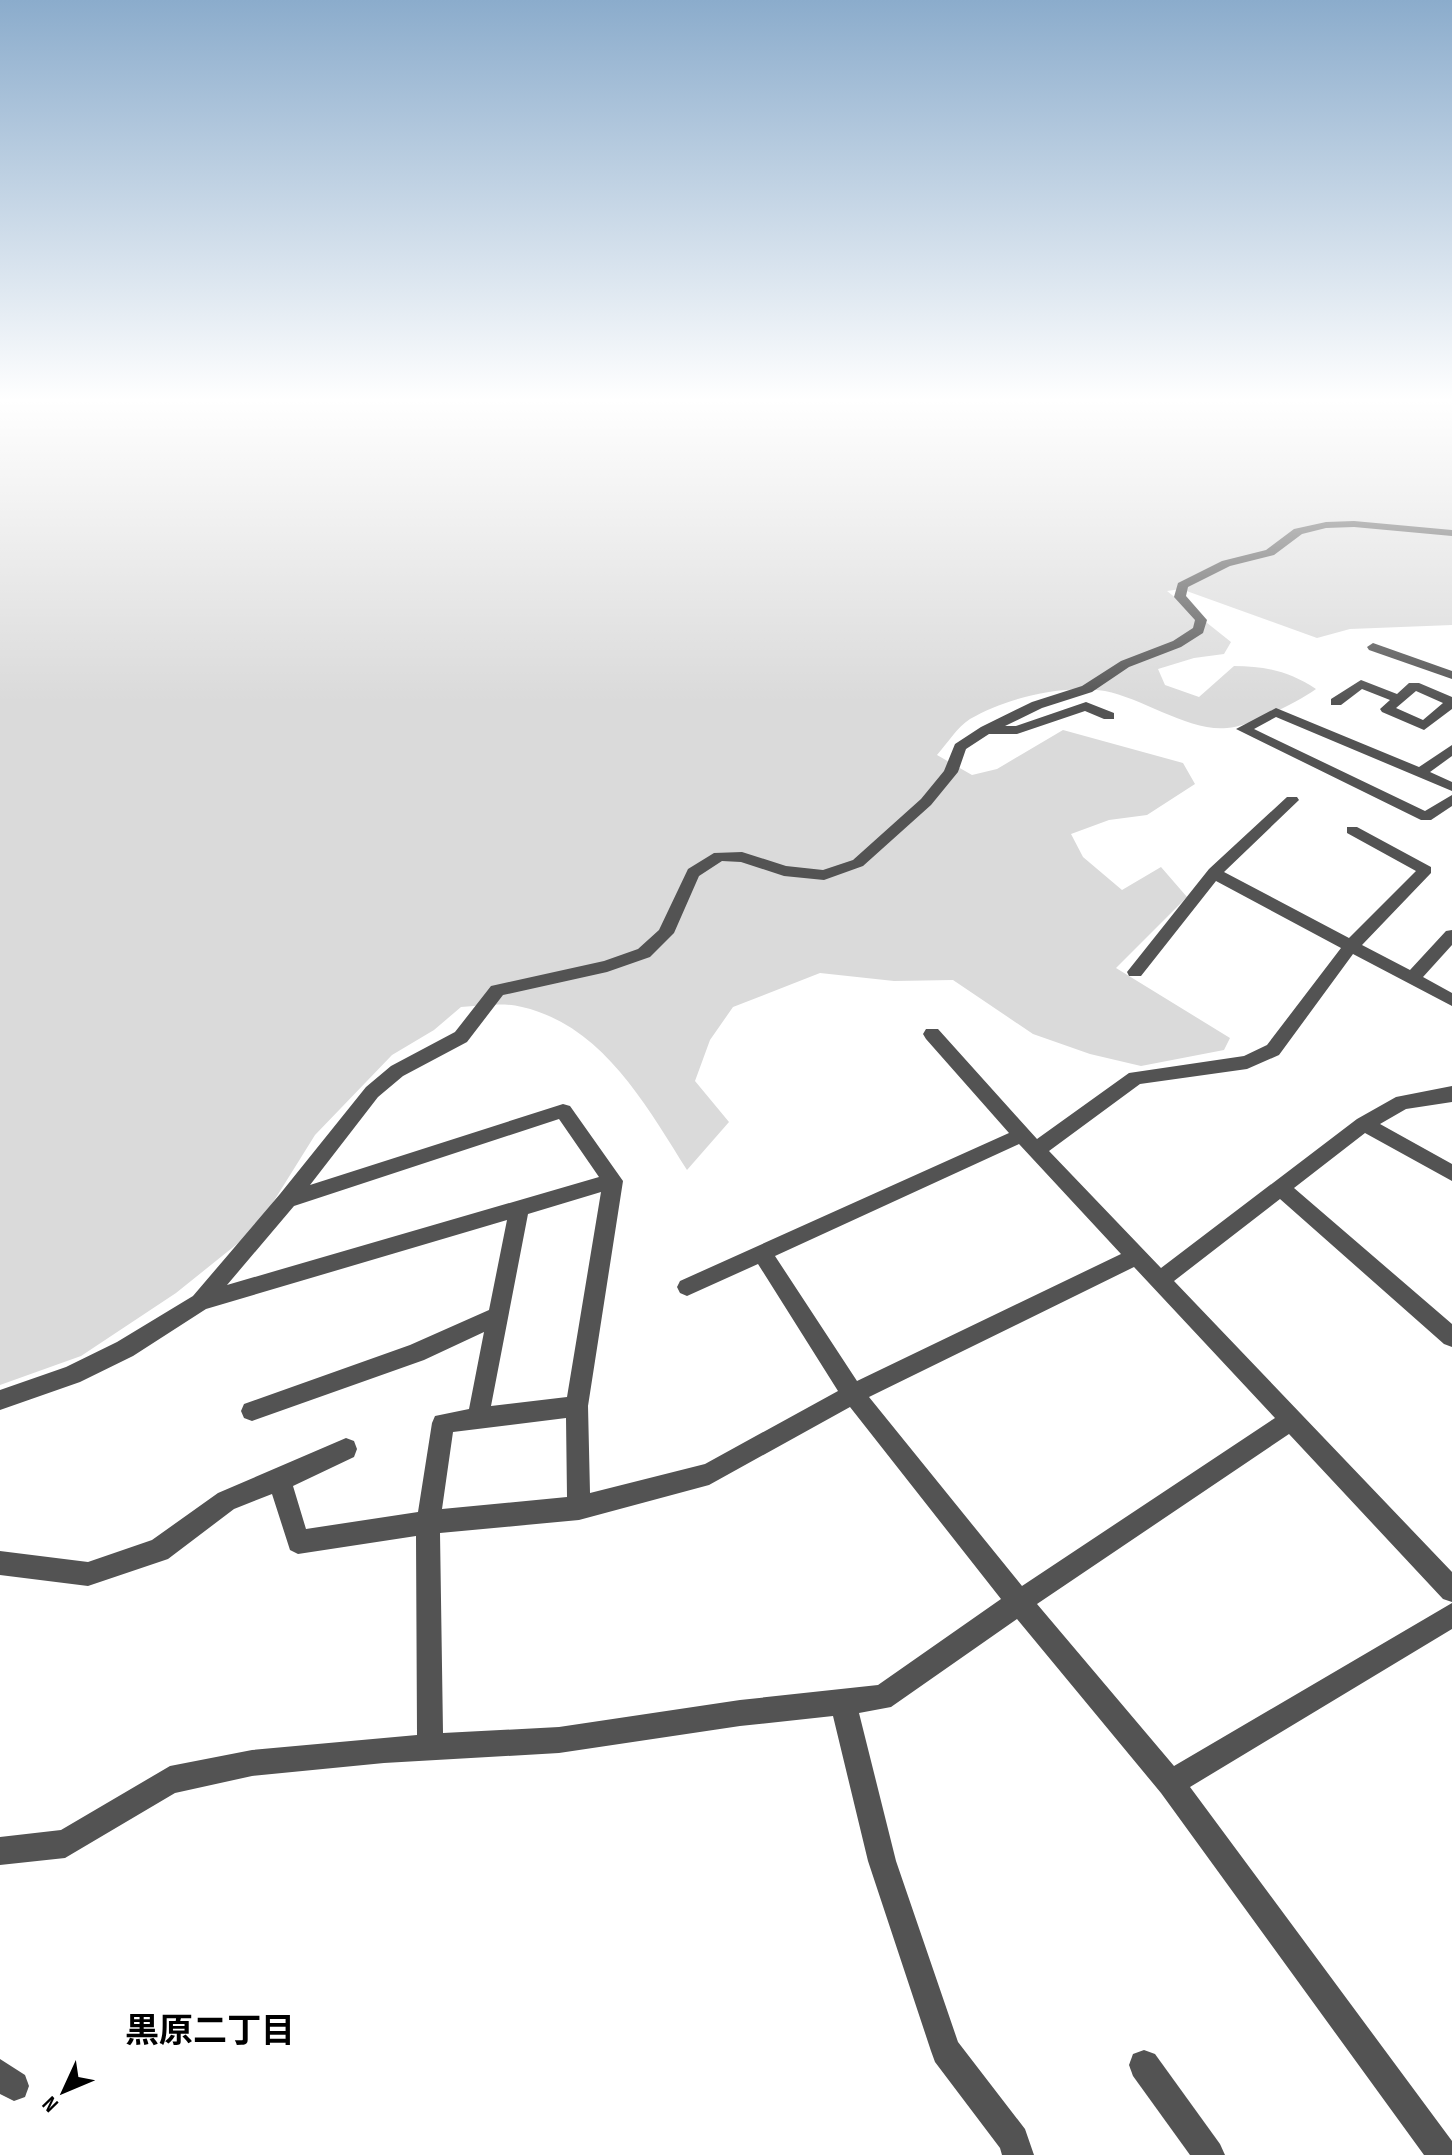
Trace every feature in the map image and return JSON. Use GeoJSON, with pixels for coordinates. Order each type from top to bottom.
{"type":"FeatureCollection","features":[{"type":"Feature","properties":{"kind":"street"},"geometry":{"type":"LineString","coordinates":[[200,1302],[287,1200],[372,1092],[397,1071],[461,1037],[497,990],[607,966],[644,953],[666,933],[693,873],[719,856],[742,857],[784,871],[824,875],[858,863],[926,802],[951,772],[960,747],[986,730],[1037,705],[1087,689],[1125,664],[1177,644],[1199,630],[1201,620],[1180,597],[1182,585],[1226,563],[1270,553],[1298,531],[1354,524],[1452,533]]}},
{"type":"Feature","properties":{"kind":"street"},"geometry":{"type":"LineString","coordinates":[[1373,647],[1452,675]]}},
{"type":"Feature","properties":{"kind":"street"},"geometry":{"type":"LineString","coordinates":[[1336,702],[1361,684],[1399,699]]}},
{"type":"Feature","properties":{"kind":"street"},"geometry":{"type":"LineString","coordinates":[[1414,686],[1452,702],[1424,726],[1387,709],[1414,686]]}},
{"type":"Feature","properties":{"kind":"street"},"geometry":{"type":"LineString","coordinates":[[986,730],[1017,730],[1086,706],[1109,716]]}},
{"type":"Feature","properties":{"kind":"street"},"geometry":{"type":"LineString","coordinates":[[1452,787],[1276,712],[1243,729],[1426,817],[1452,799]]}},
{"type":"Feature","properties":{"kind":"street"},"geometry":{"type":"LineString","coordinates":[[1420,773],[1452,749]]}},
{"type":"Feature","properties":{"kind":"street"},"geometry":{"type":"LineString","coordinates":[[1135,972],[1214,873],[1292,800]]}},
{"type":"Feature","properties":{"kind":"street"},"geometry":{"type":"LineString","coordinates":[[687,1287],[761,1252],[1029,1143],[1135,1078],[1247,1062],[1273,1050],[1350,947],[1426,870],[1352,830]]}},
{"type":"Feature","properties":{"kind":"street"},"geometry":{"type":"LineString","coordinates":[[1214,873],[1452,1000]]}},
{"type":"Feature","properties":{"kind":"street"},"geometry":{"type":"LineString","coordinates":[[1413,978],[1452,935]]}},
{"type":"Feature","properties":{"kind":"street"},"geometry":{"type":"LineString","coordinates":[[932,1034],[1029,1143],[1452,1590]]}},
{"type":"Feature","properties":{"kind":"street"},"geometry":{"type":"LineString","coordinates":[[1159,1281],[1364,1124],[1402,1102],[1450,1096],[1452,1093]]}},
{"type":"Feature","properties":{"kind":"street"},"geometry":{"type":"LineString","coordinates":[[287,1200],[563,1111],[613,1181],[577,1406],[579,1508]]}},
{"type":"Feature","properties":{"kind":"street"},"geometry":{"type":"LineString","coordinates":[[1364,1124],[1452,1173]]}},
{"type":"Feature","properties":{"kind":"street"},"geometry":{"type":"LineString","coordinates":[[0,1400],[72,1375],[125,1349],[200,1302],[613,1181]]}},
{"type":"Feature","properties":{"kind":"street"},"geometry":{"type":"LineString","coordinates":[[1281,1188],[1452,1337]]}},
{"type":"Feature","properties":{"kind":"street"},"geometry":{"type":"LineString","coordinates":[[478,1418],[519,1209]]}},
{"type":"Feature","properties":{"kind":"street"},"geometry":{"type":"LineString","coordinates":[[761,1252],[853,1394],[1019,1602],[1171,1783],[1443,2155]]}},
{"type":"Feature","properties":{"kind":"street"},"geometry":{"type":"LineString","coordinates":[[280,1480],[298,1542],[428,1522],[579,1508],[709,1474],[853,1394],[1136,1256]]}},
{"type":"Feature","properties":{"kind":"street"},"geometry":{"type":"LineString","coordinates":[[252,1411],[416,1353],[498,1316]]}},
{"type":"Feature","properties":{"kind":"street"},"geometry":{"type":"LineString","coordinates":[[430,1747],[428,1522],[443,1423],[577,1406]]}},
{"type":"Feature","properties":{"kind":"street"},"geometry":{"type":"LineString","coordinates":[[0,1851],[65,1844],[170,1780],[252,1763],[430,1747],[559,1740],[740,1713],[882,1698],[1291,1420]]}},
{"type":"Feature","properties":{"kind":"street"},"geometry":{"type":"LineString","coordinates":[[0,1563],[88,1574],[159,1550],[226,1501],[346,1449]]}},
{"type":"Feature","properties":{"kind":"street"},"geometry":{"type":"LineString","coordinates":[[1171,1783],[1452,1615]]}},
{"type":"Feature","properties":{"kind":"street"},"geometry":{"type":"LineString","coordinates":[[843,1703],[882,1861],[946,2051],[1014,2140],[1018,2155]]}},
{"type":"Feature","properties":{"kind":"street"},"geometry":{"type":"LineString","coordinates":[[1144,2065],[1209,2155]]}},
{"type":"Feature","properties":{"kind":"shaded area"},"geometry":{"type":"Polygon","coordinates":[[[0,502],[1452,502],[1452,625],[1350,629],[1317,638],[1181,589],[1167,591],[1231,642],[1224,654],[1194,658],[1158,669],[1165,685],[1199,697],[1234,666],[1246,666],[1287,674],[1316,689],[1273,713],[1227,728],[1198,725],[1105,691],[1071,689],[1035,694],[984,711],[965,722],[937,755],[972,775],[997,769],[1063,730],[1183,763],[1195,784],[1147,815],[1109,820],[1071,834],[1083,857],[1122,890],[1161,867],[1187,897],[1116,968],[1230,1038],[1224,1050],[1141,1066],[1090,1054],[1033,1034],[953,980],[894,981],[820,973],[733,1007],[710,1040],[695,1081],[729,1122],[687,1170],[619,1071],[599,1049],[576,1031],[522,1007],[461,1007],[434,1030],[392,1055],[315,1135],[257,1228],[176,1293],[81,1356],[0,1385],[0,502]]]}},
{"type":"Feature","properties":{"kind":"district","name":"黒原二丁目"},"geometry":{"type":"Point","coordinates":[210,2030]}}]}
